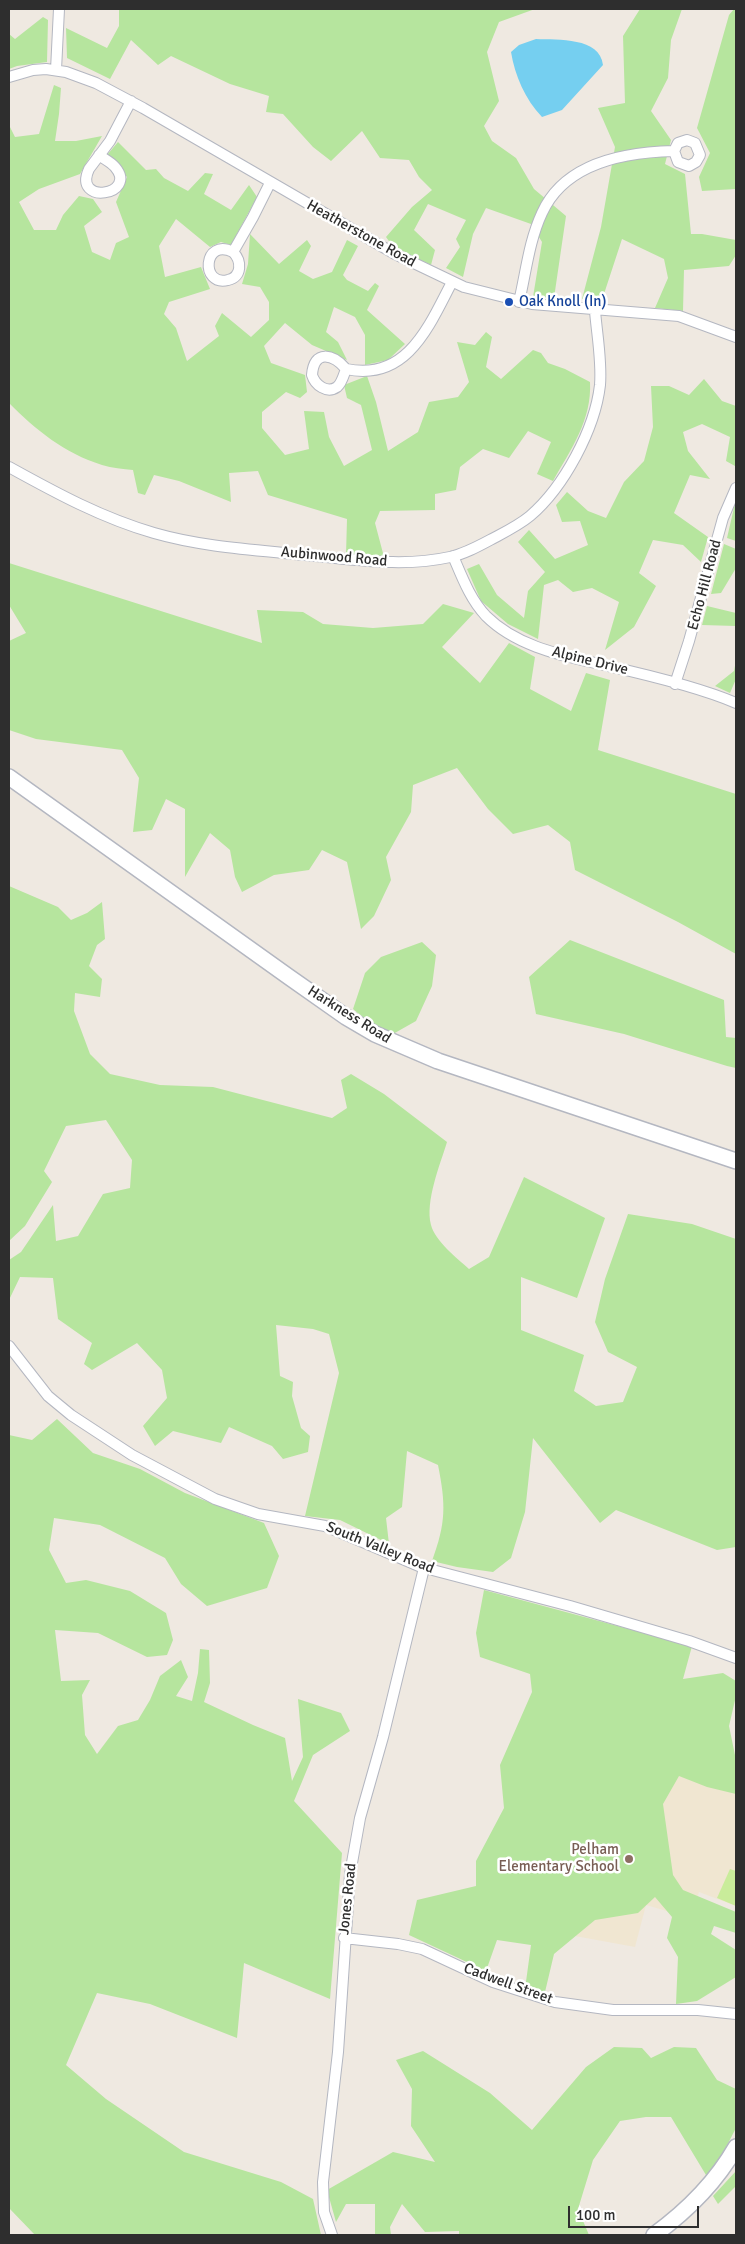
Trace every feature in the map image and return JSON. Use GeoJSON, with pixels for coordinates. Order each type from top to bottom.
{"type":"FeatureCollection","features":[{"type":"Feature","properties":{"kind":"main road","name":"Harkness Road"},"geometry":{"type":"LineString","coordinates":[[9,777],[271,965],[346,1017],[375,1034],[438,1061],[736,1161]]}},
{"type":"Feature","properties":{"kind":"main road"},"geometry":{"type":"LineString","coordinates":[[654,2235],[673,2221],[708,2188],[736,2147]]}},
{"type":"Feature","properties":{"kind":"street"},"geometry":{"type":"LineString","coordinates":[[56,70],[59,9]]}},
{"type":"Feature","properties":{"kind":"street","name":"Heatherstone Road"},"geometry":{"type":"LineString","coordinates":[[9,77],[33,70],[56,70],[96,83],[131,101],[394,254],[452,282],[519,302],[595,311],[678,316],[736,337]]}},
{"type":"Feature","properties":{"kind":"street"},"geometry":{"type":"LineString","coordinates":[[99,155],[120,124],[131,101]]}},
{"type":"Feature","properties":{"kind":"street"},"geometry":{"type":"LineString","coordinates":[[519,302],[528,256],[538,224],[549,201],[564,183],[584,170],[623,155],[644,151],[674,151]]}},
{"type":"Feature","properties":{"kind":"street"},"geometry":{"type":"LineString","coordinates":[[233,252],[270,182]]}},
{"type":"Feature","properties":{"kind":"street"},"geometry":{"type":"LineString","coordinates":[[346,369],[378,370],[408,353],[424,335],[452,282]]}},
{"type":"Feature","properties":{"kind":"street","name":"Aubinwood Road"},"geometry":{"type":"LineString","coordinates":[[9,467],[99,514],[154,533],[191,542],[245,550],[378,563],[453,556],[482,545],[530,516],[554,490],[572,463],[593,414],[598,393],[600,377],[595,311]]}},
{"type":"Feature","properties":{"kind":"street","name":"Echo Hill Road"},"geometry":{"type":"LineString","coordinates":[[675,684],[688,646],[723,518],[736,488]]}},
{"type":"Feature","properties":{"kind":"street","name":"Alpine Drive"},"geometry":{"type":"LineString","coordinates":[[453,556],[476,603],[491,620],[507,631],[566,657],[606,665],[736,703]]}},
{"type":"Feature","properties":{"kind":"street","name":"South Valley Road"},"geometry":{"type":"LineString","coordinates":[[9,1346],[43,1390],[65,1411],[120,1447],[220,1502],[248,1512],[318,1524],[338,1530],[388,1554],[424,1568],[570,1606],[682,1639],[736,1658]]}},
{"type":"Feature","properties":{"kind":"street","name":"Jones Road"},"geometry":{"type":"LineString","coordinates":[[332,2235],[324,2212],[323,2182],[338,2052],[344,1938],[350,1874],[358,1829],[383,1737],[424,1568]]}},
{"type":"Feature","properties":{"kind":"street","name":"Cadwell Street"},"geometry":{"type":"LineString","coordinates":[[344,1938],[398,1944],[422,1949],[493,1982],[561,2003],[624,2010],[698,2010],[736,2014]]}},
{"type":"Feature","properties":{"kind":"shaded area","name":"Pelham Elementary School"},"geometry":{"type":"Polygon","coordinates":[[[708,1752],[736,1795],[736,1906],[699,1892],[691,1918],[646,1905],[635,1947],[493,1921],[535,1827],[708,1752]]]}},
{"type":"Feature","properties":{"kind":"green space"},"geometry":{"type":"Polygon","coordinates":[[[119,9],[535,9],[499,22],[487,52],[499,101],[484,126],[492,141],[516,158],[534,189],[566,216],[554,298],[533,297],[542,242],[531,224],[486,208],[473,234],[463,277],[446,268],[460,247],[456,239],[466,220],[428,204],[414,230],[435,250],[431,265],[394,248],[386,237],[412,207],[432,190],[419,177],[409,160],[380,158],[362,131],[331,161],[313,147],[283,114],[266,112],[269,96],[230,84],[171,56],[158,65],[131,40],[110,79],[67,58],[66,28],[107,48],[119,26],[119,9]]]}},
{"type":"Feature","properties":{"kind":"green space"},"geometry":{"type":"Polygon","coordinates":[[[640,9],[682,9],[671,40],[668,78],[651,111],[671,140],[665,164],[685,174],[691,234],[736,240],[736,255],[729,266],[684,270],[683,311],[655,308],[668,278],[664,259],[622,239],[603,297],[582,299],[601,227],[615,147],[598,108],[625,103],[623,36],[640,9]]]}},
{"type":"Feature","properties":{"kind":"green space"},"geometry":{"type":"Polygon","coordinates":[[[736,9],[736,189],[702,191],[699,177],[710,153],[697,128],[729,15],[736,9]]]}},
{"type":"Feature","properties":{"kind":"green space"},"geometry":{"type":"Polygon","coordinates":[[[43,17],[48,20],[47,62],[17,66],[9,69],[9,34],[15,39],[43,17]]]}},
{"type":"Feature","properties":{"kind":"green space"},"geometry":{"type":"Polygon","coordinates":[[[54,85],[61,88],[55,141],[76,141],[102,136],[80,174],[39,189],[19,202],[34,230],[56,230],[63,215],[79,196],[93,199],[102,212],[84,226],[92,252],[110,260],[116,243],[129,237],[116,202],[127,177],[107,155],[118,142],[146,170],[156,169],[164,178],[188,191],[205,173],[213,174],[204,194],[231,210],[249,185],[257,197],[231,245],[221,242],[210,247],[176,219],[159,246],[165,277],[201,267],[210,289],[169,302],[164,314],[176,328],[187,361],[219,336],[215,326],[222,313],[251,337],[269,320],[269,302],[260,287],[242,284],[248,264],[250,234],[279,264],[307,240],[311,246],[299,271],[313,279],[332,272],[347,240],[358,246],[343,275],[347,280],[368,291],[375,283],[379,286],[367,310],[405,344],[388,360],[365,365],[365,335],[355,317],[334,307],[326,332],[338,342],[347,360],[312,345],[285,323],[264,346],[271,363],[305,375],[307,392],[300,398],[286,392],[262,412],[262,428],[285,455],[309,449],[304,411],[324,412],[329,437],[344,466],[372,450],[361,405],[347,398],[344,385],[367,376],[376,402],[388,451],[418,432],[429,402],[458,397],[469,382],[457,342],[475,345],[486,332],[492,337],[486,367],[501,379],[533,350],[541,353],[548,363],[565,369],[590,382],[590,396],[584,422],[553,481],[537,474],[551,442],[528,431],[509,458],[483,449],[460,467],[456,490],[435,494],[435,510],[380,511],[375,523],[384,557],[346,555],[347,519],[268,495],[258,471],[229,473],[231,502],[179,481],[154,475],[145,495],[138,493],[133,470],[110,467],[88,460],[51,440],[9,403],[9,125],[15,137],[39,134],[54,85]]]}},
{"type":"Feature","properties":{"kind":"green space"},"geometry":{"type":"Polygon","coordinates":[[[704,379],[722,401],[736,406],[736,464],[735,466],[726,461],[730,437],[702,424],[683,432],[688,451],[710,479],[690,475],[674,513],[708,537],[701,562],[683,545],[653,540],[639,573],[656,586],[634,627],[605,650],[619,602],[592,588],[573,592],[558,580],[544,585],[538,639],[508,624],[481,601],[467,569],[479,564],[497,595],[524,618],[528,591],[545,572],[518,542],[529,530],[555,559],[588,545],[580,521],[562,522],[556,505],[567,492],[588,511],[606,518],[624,482],[644,461],[653,427],[651,386],[669,386],[689,395],[704,379]]]}},
{"type":"Feature","properties":{"kind":"green space"},"geometry":{"type":"Polygon","coordinates":[[[736,499],[736,541],[727,538],[736,499]]]}},
{"type":"Feature","properties":{"kind":"green space"},"geometry":{"type":"Polygon","coordinates":[[[724,544],[736,549],[736,568],[721,593],[711,594],[724,544]]]}},
{"type":"Feature","properties":{"kind":"green space"},"geometry":{"type":"Polygon","coordinates":[[[9,563],[262,643],[257,610],[303,612],[323,624],[373,628],[423,624],[443,604],[474,613],[442,647],[480,683],[509,643],[535,657],[530,689],[571,711],[586,673],[610,680],[598,750],[736,794],[736,954],[678,922],[575,870],[570,842],[548,825],[513,834],[488,809],[457,768],[413,785],[411,812],[386,857],[391,880],[374,916],[361,929],[347,862],[322,850],[309,870],[274,875],[242,892],[235,877],[230,850],[210,833],[185,877],[185,809],[166,799],[152,830],[133,832],[139,778],[122,750],[36,739],[9,730],[9,641],[26,633],[9,605],[9,563]]]}},
{"type":"Feature","properties":{"kind":"green space"},"geometry":{"type":"Polygon","coordinates":[[[707,606],[736,613],[736,626],[702,625],[707,606]]]}},
{"type":"Feature","properties":{"kind":"green space"},"geometry":{"type":"Polygon","coordinates":[[[736,660],[736,679],[730,693],[715,686],[734,671],[736,660]]]}},
{"type":"Feature","properties":{"kind":"green space"},"geometry":{"type":"Polygon","coordinates":[[[9,886],[58,907],[71,920],[87,913],[102,902],[105,939],[97,945],[89,966],[102,979],[100,997],[75,993],[74,1011],[90,1054],[110,1074],[160,1085],[213,1087],[332,1118],[347,1108],[341,1080],[351,1074],[384,1094],[447,1142],[432,1194],[430,1205],[431,1225],[442,1243],[469,1269],[489,1257],[524,1177],[605,1218],[577,1298],[521,1277],[521,1330],[584,1355],[574,1391],[596,1406],[623,1402],[637,1367],[608,1352],[595,1322],[605,1279],[628,1214],[692,1224],[736,1239],[736,1547],[717,1550],[616,1510],[600,1523],[533,1438],[525,1512],[511,1558],[493,1572],[432,1561],[440,1536],[443,1514],[438,1465],[407,1451],[402,1507],[386,1518],[389,1544],[340,1520],[305,1516],[339,1373],[329,1334],[313,1329],[276,1325],[280,1376],[293,1382],[292,1396],[301,1428],[310,1436],[308,1452],[283,1459],[272,1446],[229,1427],[221,1443],[173,1431],[155,1446],[143,1426],[167,1398],[162,1370],[137,1343],[92,1370],[84,1364],[92,1343],[58,1319],[53,1278],[20,1277],[9,1300],[9,1260],[21,1252],[53,1205],[56,1241],[78,1236],[103,1194],[130,1188],[132,1160],[106,1120],[66,1126],[44,1171],[52,1182],[25,1226],[9,1241],[9,886]]]}},
{"type":"Feature","properties":{"kind":"green space"},"geometry":{"type":"Polygon","coordinates":[[[570,940],[724,1000],[726,1037],[736,1038],[736,1068],[624,1034],[536,1014],[529,977],[570,940]]]}},
{"type":"Feature","properties":{"kind":"green space"},"geometry":{"type":"Polygon","coordinates":[[[422,942],[436,955],[432,986],[416,1021],[393,1034],[378,1030],[353,1009],[365,973],[381,957],[422,942]]]}},
{"type":"Feature","properties":{"kind":"green space"},"geometry":{"type":"Polygon","coordinates":[[[57,1419],[93,1453],[140,1469],[185,1493],[264,1523],[279,1556],[267,1588],[207,1606],[181,1584],[165,1558],[100,1525],[54,1518],[49,1550],[66,1583],[86,1580],[130,1591],[166,1613],[173,1640],[167,1655],[147,1657],[98,1633],[55,1630],[61,1681],[90,1680],[82,1695],[85,1735],[97,1754],[118,1726],[138,1720],[150,1700],[160,1676],[181,1660],[188,1677],[176,1696],[192,1701],[198,1673],[200,1649],[209,1650],[210,1683],[204,1702],[285,1738],[292,1781],[303,1757],[298,1699],[341,1713],[350,1731],[313,1755],[294,1801],[342,1853],[330,1999],[244,1963],[237,2038],[150,2004],[97,1993],[66,2065],[106,2099],[184,2152],[281,2182],[313,2199],[321,2235],[35,2235],[9,2208],[9,1435],[32,1440],[57,1419]]]}},
{"type":"Feature","properties":{"kind":"green space"},"geometry":{"type":"Polygon","coordinates":[[[484,1590],[692,1646],[683,1679],[723,1673],[736,1681],[736,1696],[729,1726],[736,1760],[736,1794],[707,1787],[679,1776],[663,1804],[673,1875],[683,1890],[736,1912],[736,1933],[714,1926],[711,1934],[736,1950],[736,1977],[697,2001],[676,2004],[678,1957],[667,1938],[672,1917],[655,1897],[638,1913],[595,1920],[554,1954],[545,1992],[525,1989],[531,1945],[497,1940],[486,1971],[409,1935],[417,1900],[476,1886],[476,1861],[504,1808],[500,1765],[532,1692],[530,1674],[480,1657],[476,1633],[484,1590]]]}},
{"type":"Feature","properties":{"kind":"green space"},"geometry":{"type":"Polygon","coordinates":[[[730,1869],[736,1871],[736,1906],[717,1898],[730,1869]]]}},
{"type":"Feature","properties":{"kind":"green space"},"geometry":{"type":"Polygon","coordinates":[[[614,2047],[642,2048],[651,2058],[674,2047],[696,2048],[717,2080],[736,2089],[736,2128],[709,2180],[671,2117],[646,2117],[620,2121],[593,2160],[578,2209],[589,2235],[459,2235],[459,2231],[425,2232],[402,2204],[390,2227],[391,2235],[375,2235],[375,2204],[346,2204],[336,2222],[327,2190],[393,2152],[435,2162],[411,2126],[412,2089],[396,2060],[423,2051],[490,2093],[532,2130],[586,2067],[614,2047]]]}},
{"type":"Feature","properties":{"kind":"green space"},"geometry":{"type":"Polygon","coordinates":[[[736,2171],[736,2186],[718,2204],[713,2196],[736,2171]]]}},
{"type":"Feature","properties":{"kind":"water"},"geometry":{"type":"Polygon","coordinates":[[[536,39],[566,40],[586,45],[594,49],[600,56],[603,65],[562,110],[542,117],[522,87],[515,70],[511,52],[519,45],[536,39]]]}},
{"type":"Feature","properties":{"kind":"place","name":"Oak Knoll (In)"},"geometry":{"type":"Point","coordinates":[509,302]}},
{"type":"Feature","properties":{"kind":"place","name":"Pelham Elementary School"},"geometry":{"type":"Point","coordinates":[629,1859]}}]}
